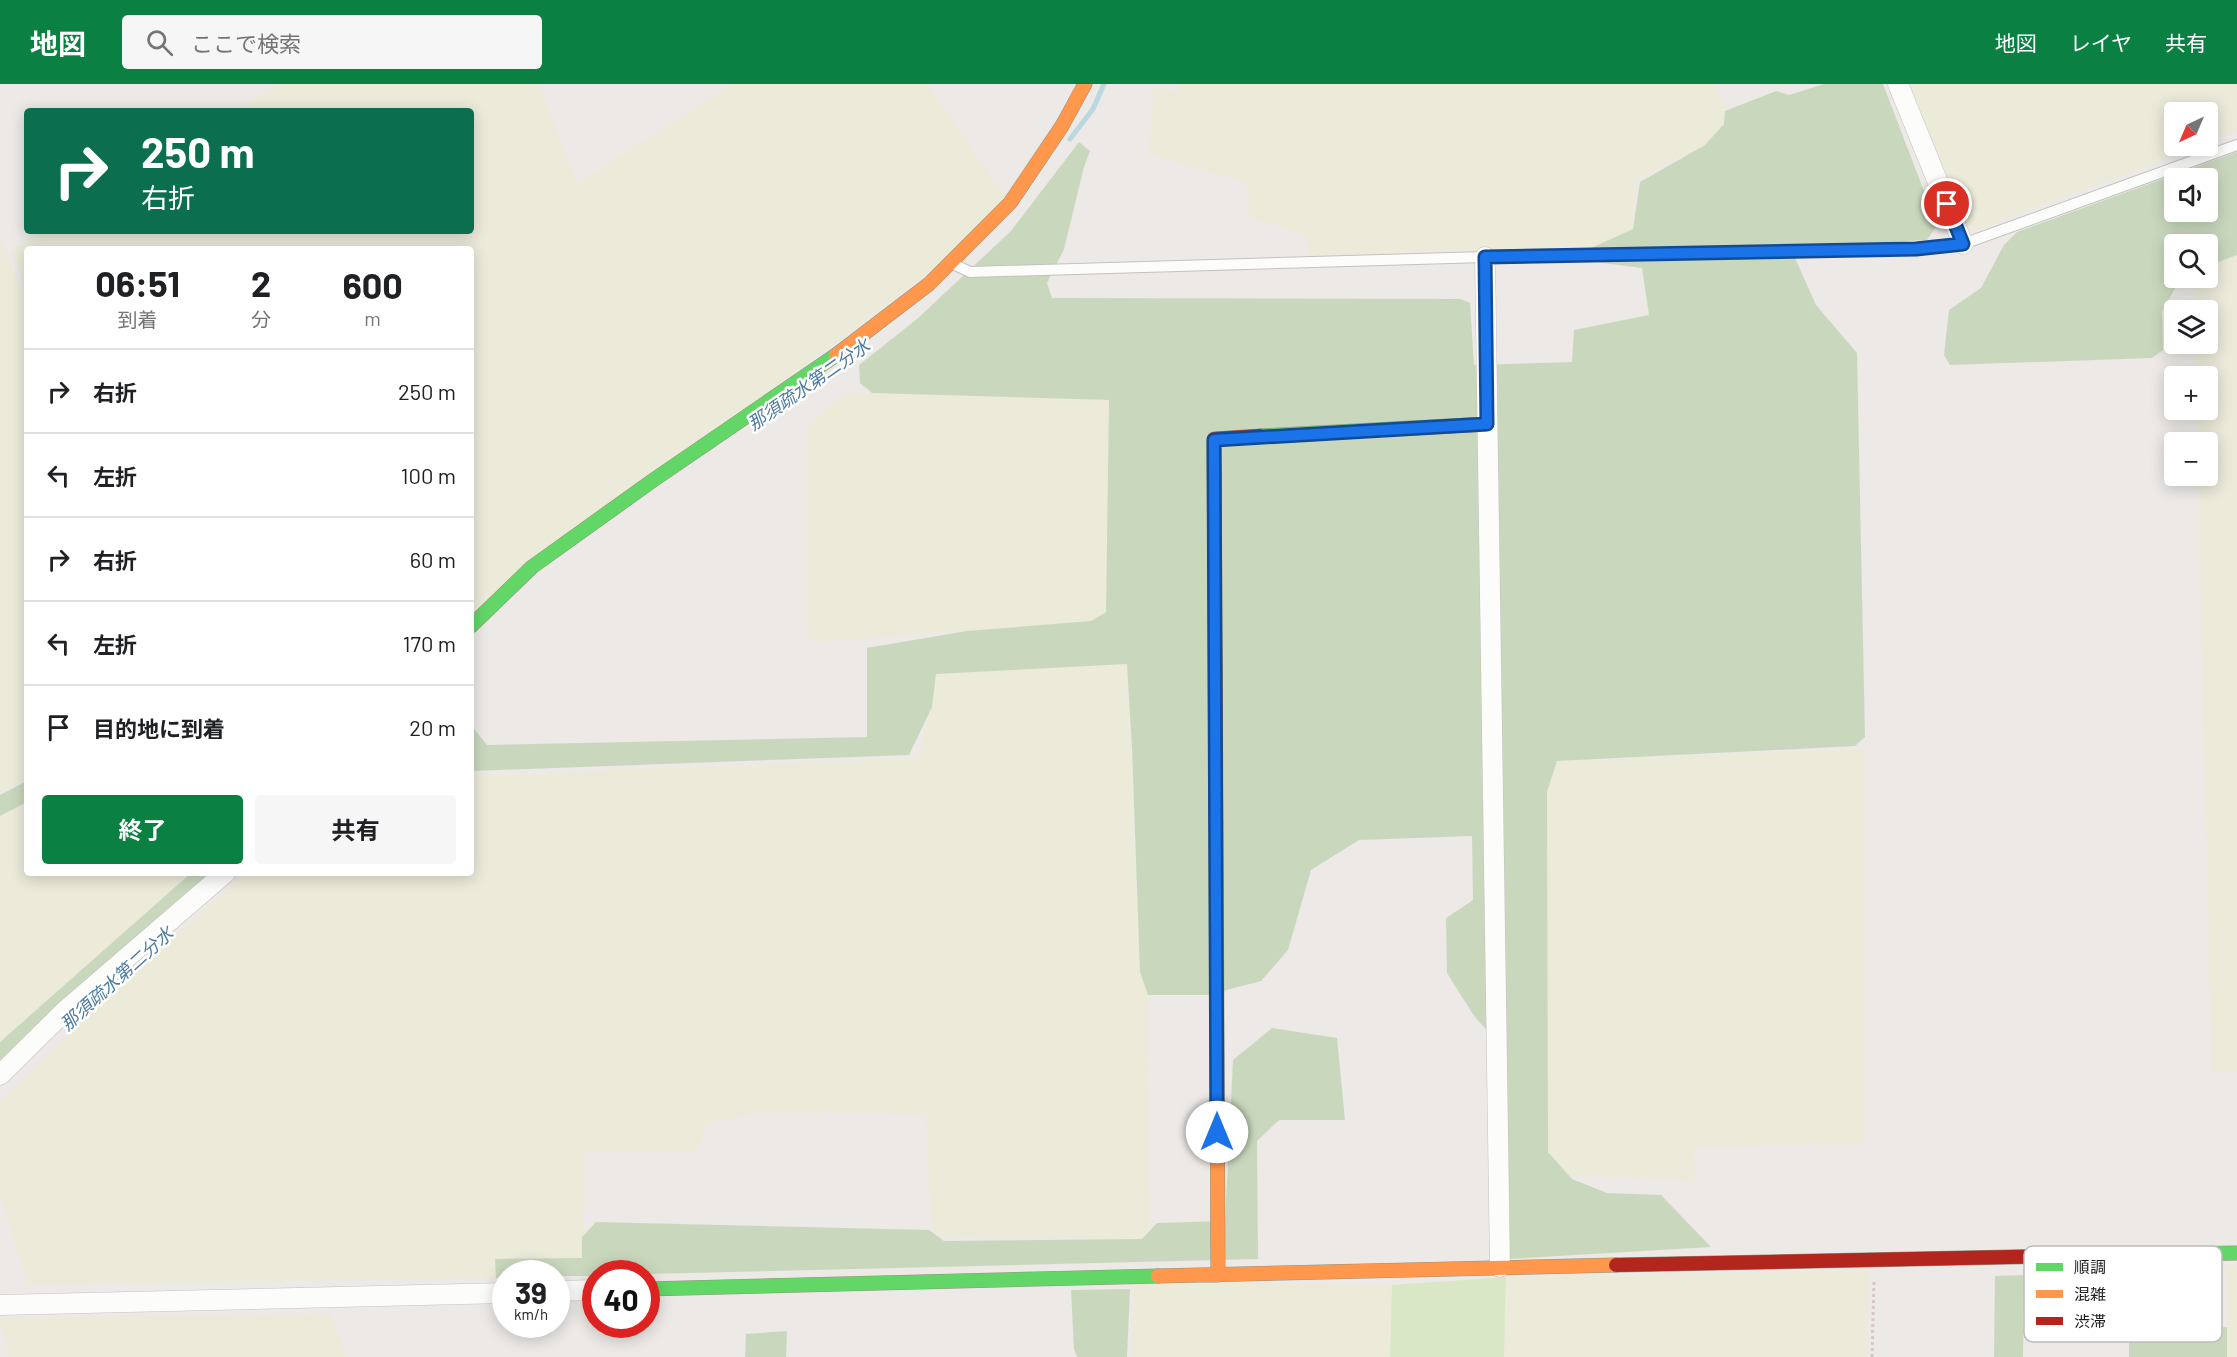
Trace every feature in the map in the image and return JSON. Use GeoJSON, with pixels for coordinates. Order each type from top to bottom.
{"type":"FeatureCollection","features":[{"type":"Feature","properties":{"kind":"street"},"geometry":{"type":"LineString","coordinates":[[474,623],[532,567],[652,481],[825,364],[929,284],[1010,203],[1062,126],[1085,84]]}},
{"type":"Feature","properties":{"kind":"street"},"geometry":{"type":"LineString","coordinates":[[1898,84],[1963,244]]}},
{"type":"Feature","properties":{"kind":"street"},"geometry":{"type":"LineString","coordinates":[[1485,257],[1500,1268]]}},
{"type":"Feature","properties":{"kind":"street"},"geometry":{"type":"LineString","coordinates":[[1218,1275],[1214,440],[1487,424]]}},
{"type":"Feature","properties":{"kind":"street"},"geometry":{"type":"LineString","coordinates":[[0,1075],[66,1011],[222,876]]}},
{"type":"Feature","properties":{"kind":"street"},"geometry":{"type":"LineString","coordinates":[[2222,1253],[2237,1253]]}},
{"type":"Feature","properties":{"kind":"street"},"geometry":{"type":"LineString","coordinates":[[660,1289],[2024,1257]]}},
{"type":"Feature","properties":{"kind":"street"},"geometry":{"type":"LineString","coordinates":[[0,1305],[492,1293]]}},
{"type":"Feature","properties":{"kind":"lane"},"geometry":{"type":"LineString","coordinates":[[951,263],[970,272],[1485,257],[1916,249],[1963,244],[2237,145]]}},
{"type":"Feature","properties":{"kind":"path"},"geometry":{"type":"LineString","coordinates":[[1872,1357],[1874,1259]]}},
{"type":"Feature","properties":{"kind":"green space"},"geometry":{"type":"Polygon","coordinates":[[[278,84],[539,84],[577,184],[732,84],[927,84],[1006,197],[945,260],[474,614],[474,246],[24,246],[24,280],[11,251],[38,234],[474,234],[474,108],[239,108],[278,84]]]}},
{"type":"Feature","properties":{"kind":"green space"},"geometry":{"type":"Polygon","coordinates":[[[1181,84],[1715,84],[1725,111],[1724,124],[1705,145],[1635,179],[1633,229],[1589,249],[1309,255],[1306,235],[1249,217],[1248,183],[1149,154],[1154,88],[1179,93],[1181,84]]]}},
{"type":"Feature","properties":{"kind":"green space"},"geometry":{"type":"Polygon","coordinates":[[[1824,84],[1883,84],[1937,225],[1927,240],[1790,247],[1816,305],[1857,353],[1865,737],[1855,746],[1557,761],[1547,792],[1548,1152],[1572,1179],[1607,1193],[1661,1195],[1711,1247],[1508,1259],[1491,1035],[1474,1016],[1447,973],[1446,918],[1473,900],[1472,836],[1359,840],[1311,870],[1288,950],[1261,981],[1208,995],[1148,995],[1140,972],[1127,664],[936,674],[932,707],[909,755],[474,771],[474,729],[487,745],[867,737],[867,648],[967,631],[1091,621],[1106,612],[1109,400],[872,393],[860,383],[859,365],[917,319],[1011,231],[1079,142],[1090,151],[1064,249],[1047,283],[1052,298],[1461,299],[1470,303],[1474,365],[1572,362],[1574,330],[1649,315],[1642,268],[1595,262],[1589,249],[1633,229],[1640,182],[1705,145],[1724,124],[1725,111],[1776,91],[1789,95],[1824,84]]]}},
{"type":"Feature","properties":{"kind":"green space"},"geometry":{"type":"Polygon","coordinates":[[[1909,84],[2237,84],[2237,131],[2218,138],[2218,102],[2164,102],[2164,156],[2172,156],[1970,232],[1909,84]]]}},
{"type":"Feature","properties":{"kind":"green space"},"geometry":{"type":"Polygon","coordinates":[[[2237,152],[2237,255],[2218,262],[2218,234],[2164,234],[2164,288],[2175,288],[2168,300],[2164,300],[2163,350],[2152,358],[1950,365],[1944,355],[1949,310],[1981,288],[2004,245],[2017,232],[2164,179],[2164,222],[2218,222],[2218,168],[2193,168],[2237,152]]]}},
{"type":"Feature","properties":{"kind":"green space"},"geometry":{"type":"Polygon","coordinates":[[[0,239],[24,296],[24,780],[0,792],[0,239]]]}},
{"type":"Feature","properties":{"kind":"green space"},"geometry":{"type":"Polygon","coordinates":[[[2237,255],[2237,1071],[2212,1072],[2198,486],[2218,486],[2218,432],[2197,432],[2197,420],[2218,420],[2218,366],[2196,366],[2195,354],[2218,354],[2218,300],[2194,300],[2194,288],[2218,288],[2218,262],[2237,255]]]}},
{"type":"Feature","properties":{"kind":"green space"},"geometry":{"type":"Polygon","coordinates":[[[845,393],[1110,400],[1106,611],[1091,621],[819,642],[808,638],[807,426],[845,393]]]}},
{"type":"Feature","properties":{"kind":"green space"},"geometry":{"type":"Polygon","coordinates":[[[1127,664],[1140,972],[1148,995],[1149,1239],[932,1237],[926,1115],[768,1111],[707,1123],[696,1152],[584,1152],[583,1258],[496,1259],[492,1260],[492,1278],[28,1285],[0,1193],[0,1101],[89,1014],[242,876],[474,876],[474,776],[917,758],[932,707],[936,674],[1127,664]]]}},
{"type":"Feature","properties":{"kind":"green space"},"geometry":{"type":"Polygon","coordinates":[[[1864,749],[1863,1143],[1693,1148],[1695,1181],[1568,1175],[1548,1152],[1547,792],[1556,761],[1864,749]]]}},
{"type":"Feature","properties":{"kind":"green space"},"geometry":{"type":"Polygon","coordinates":[[[24,783],[24,804],[0,816],[0,795],[24,783]]]}},
{"type":"Feature","properties":{"kind":"green space"},"geometry":{"type":"Polygon","coordinates":[[[24,804],[24,876],[188,876],[0,1042],[0,816],[24,804]]]}},
{"type":"Feature","properties":{"kind":"green space"},"geometry":{"type":"Polygon","coordinates":[[[188,876],[209,876],[0,1067],[0,1042],[188,876]]]}},
{"type":"Feature","properties":{"kind":"green space"},"geometry":{"type":"Polygon","coordinates":[[[1272,1028],[1337,1038],[1345,1120],[1279,1120],[1257,1141],[1258,1259],[660,1274],[660,1260],[582,1260],[582,1276],[570,1276],[570,1260],[495,1260],[582,1258],[582,1237],[596,1222],[929,1230],[944,1241],[1142,1239],[1157,1223],[1225,1221],[1233,1060],[1272,1028]]]}},
{"type":"Feature","properties":{"kind":"green space"},"geometry":{"type":"Polygon","coordinates":[[[2237,1265],[2237,1357],[2227,1357],[2226,1266],[2237,1265]]]}},
{"type":"Feature","properties":{"kind":"green space"},"geometry":{"type":"Polygon","coordinates":[[[1869,1270],[1867,1357],[1504,1357],[1506,1277],[1869,1270]]]}},
{"type":"Feature","properties":{"kind":"green space"},"geometry":{"type":"Polygon","coordinates":[[[2024,1275],[2023,1357],[1994,1357],[1995,1276],[2024,1275]]]}},
{"type":"Feature","properties":{"kind":"green space"},"geometry":{"type":"Polygon","coordinates":[[[1506,1277],[1504,1357],[1390,1357],[1392,1285],[1506,1277]]]}},
{"type":"Feature","properties":{"kind":"green space"},"geometry":{"type":"Polygon","coordinates":[[[1134,1281],[1392,1285],[1390,1357],[1131,1357],[1134,1281]]]}},
{"type":"Feature","properties":{"kind":"green space"},"geometry":{"type":"Polygon","coordinates":[[[1130,1289],[1127,1357],[1077,1357],[1074,1349],[1071,1290],[1130,1289]]]}},
{"type":"Feature","properties":{"kind":"green space"},"geometry":{"type":"Polygon","coordinates":[[[331,1314],[346,1357],[9,1357],[0,1324],[0,1317],[331,1314]]]}},
{"type":"Feature","properties":{"kind":"green space"},"geometry":{"type":"Polygon","coordinates":[[[2222,1327],[2227,1327],[2227,1357],[2129,1357],[2129,1342],[2222,1342],[2222,1327]]]}},
{"type":"Feature","properties":{"kind":"green space"},"geometry":{"type":"Polygon","coordinates":[[[787,1331],[786,1357],[745,1357],[746,1334],[787,1331]]]}},
{"type":"Feature","properties":{"kind":"waterway","name":"那須疏水第二分水"},"geometry":{"type":"LineString","coordinates":[[1070,139],[1093,109],[1104,84]]}},
{"type":"Feature","properties":{"kind":"traffic: fast"},"geometry":{"type":"LineString","coordinates":[[474,623],[532,567],[652,481],[836,355]]}},
{"type":"Feature","properties":{"kind":"traffic: fast"},"geometry":{"type":"LineString","coordinates":[[1260,436],[1487,424]]}},
{"type":"Feature","properties":{"kind":"traffic: fast"},"geometry":{"type":"LineString","coordinates":[[2222,1253],[2237,1253]]}},
{"type":"Feature","properties":{"kind":"traffic: fast"},"geometry":{"type":"LineString","coordinates":[[660,1289],[1158,1276]]}},
{"type":"Feature","properties":{"kind":"traffic: slow"},"geometry":{"type":"LineString","coordinates":[[836,355],[929,284],[1010,203],[1062,126],[1085,84]]}},
{"type":"Feature","properties":{"kind":"traffic: slow"},"geometry":{"type":"LineString","coordinates":[[1216,823],[1218,1275]]}},
{"type":"Feature","properties":{"kind":"traffic: slow"},"geometry":{"type":"LineString","coordinates":[[1158,1276],[1616,1265]]}},
{"type":"Feature","properties":{"kind":"traffic: jam"},"geometry":{"type":"LineString","coordinates":[[1216,823],[1214,439],[1260,436]]}},
{"type":"Feature","properties":{"kind":"traffic: jam"},"geometry":{"type":"LineString","coordinates":[[1616,1265],[2024,1257]]}},
{"type":"Feature","properties":{"kind":"route"},"geometry":{"type":"LineString","coordinates":[[1217,1132],[1214,440],[1487,424],[1485,257],[1916,249],[1963,244],[1947,204]]}}]}
